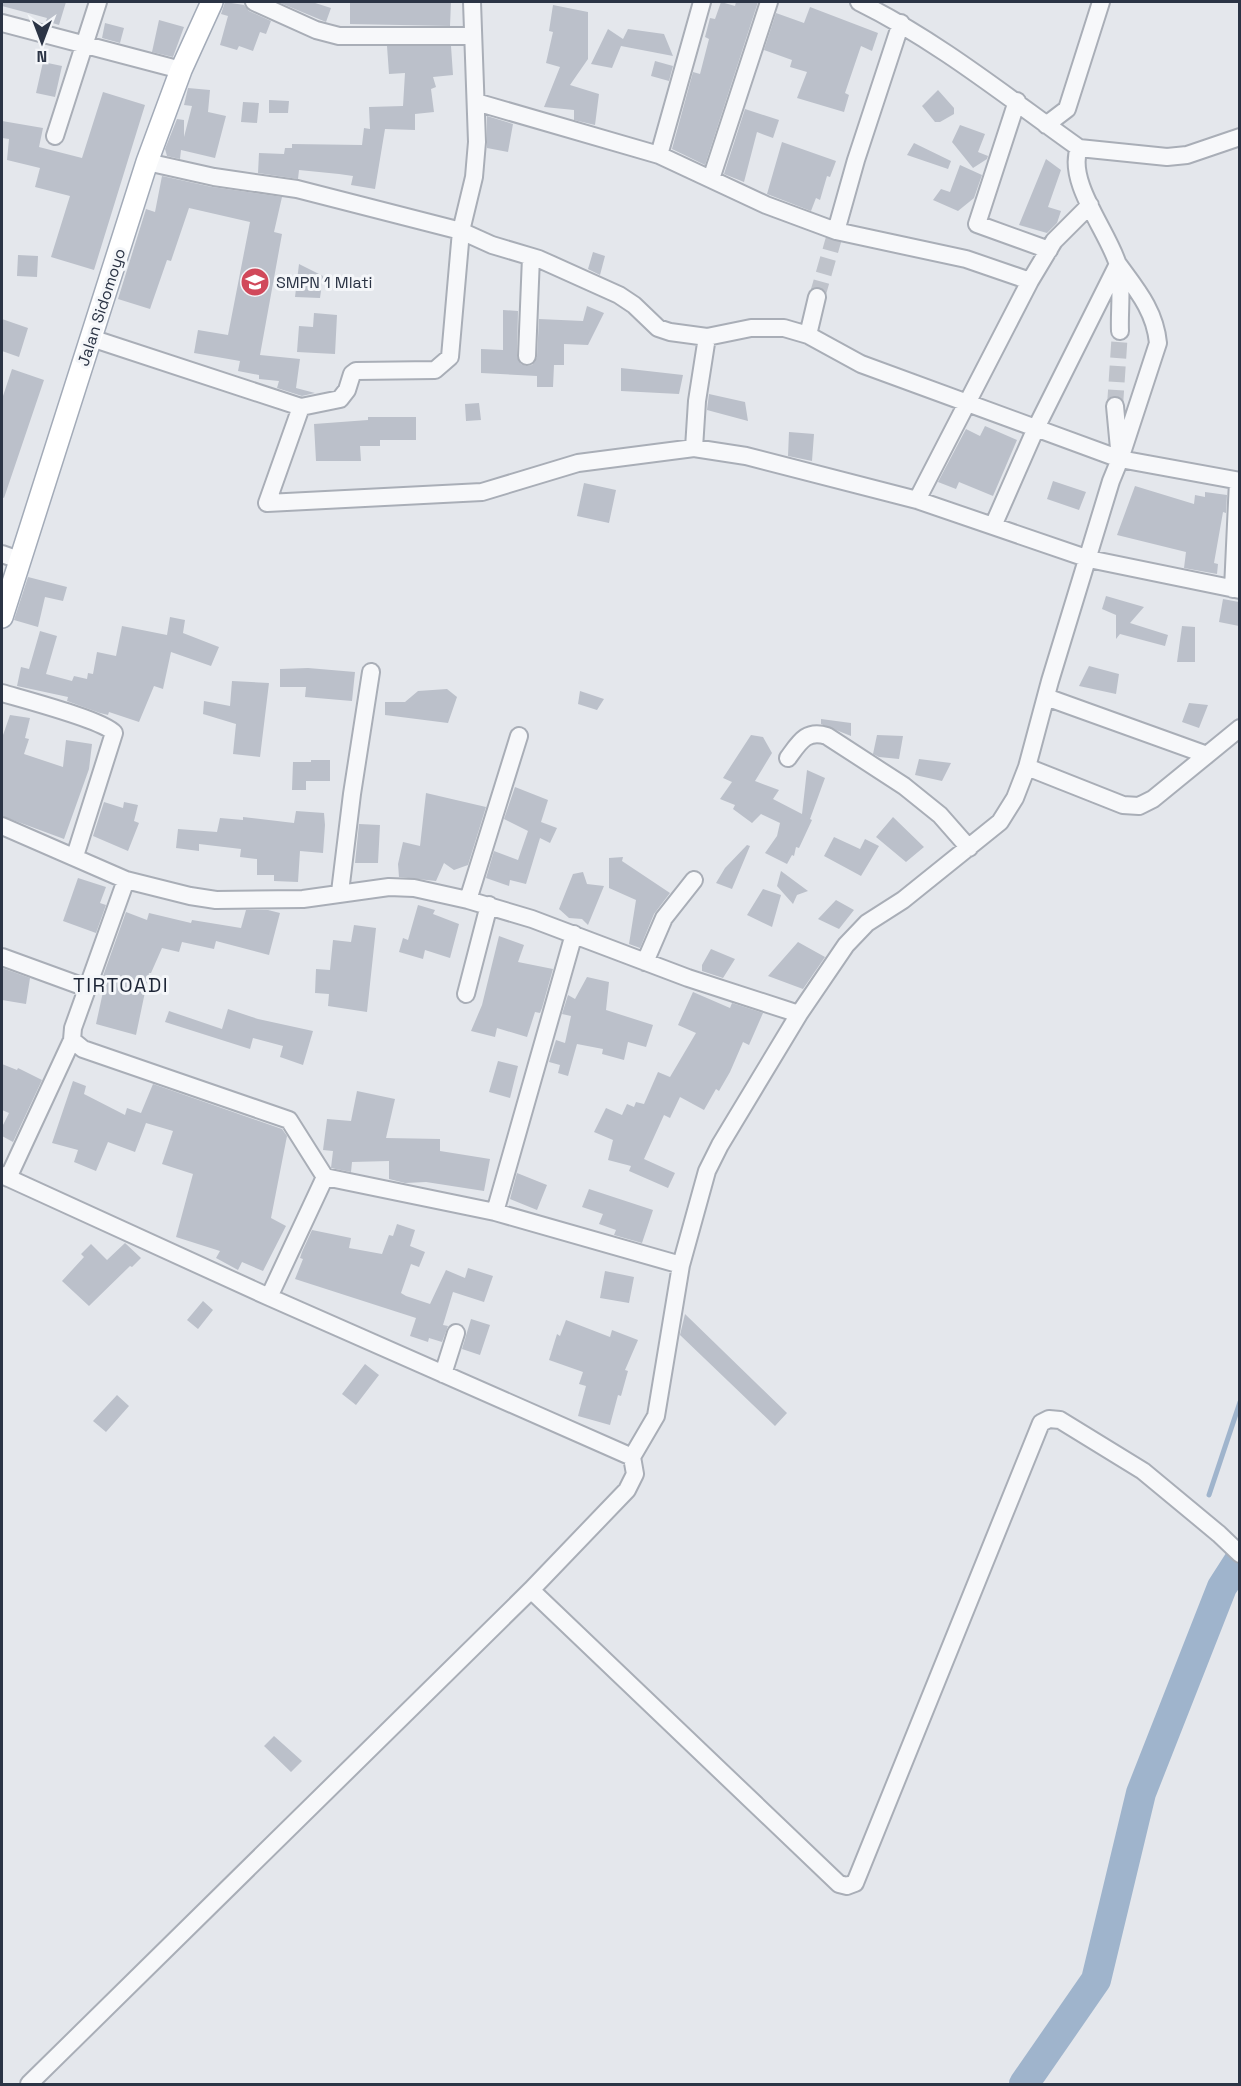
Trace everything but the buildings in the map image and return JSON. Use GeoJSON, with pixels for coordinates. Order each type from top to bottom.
{"type":"FeatureCollection","features":[{"type":"Feature","properties":{"kind":"main road","name":"Jalan Sidomoyo"},"geometry":{"type":"LineString","coordinates":[[2,617],[10,557],[92,338],[147,162],[181,70],[212,2]]}},
{"type":"Feature","properties":{"kind":"street"},"geometry":{"type":"LineString","coordinates":[[55,136],[98,2]]}},
{"type":"Feature","properties":{"kind":"street"},"geometry":{"type":"LineString","coordinates":[[254,2],[316,30],[339,36],[472,36]]}},
{"type":"Feature","properties":{"kind":"street"},"geometry":{"type":"LineString","coordinates":[[92,338],[301,407],[340,399],[352,374],[356,371],[435,370],[444,365],[450,357],[461,231],[474,177],[476,102],[472,2]]}},
{"type":"Feature","properties":{"kind":"street"},"geometry":{"type":"LineString","coordinates":[[659,155],[702,2]]}},
{"type":"Feature","properties":{"kind":"street"},"geometry":{"type":"LineString","coordinates":[[711,179],[770,2]]}},
{"type":"Feature","properties":{"kind":"street"},"geometry":{"type":"LineString","coordinates":[[859,2],[901,23],[1017,101],[1054,119],[1079,148],[1167,158],[1187,155],[1239,137]]}},
{"type":"Feature","properties":{"kind":"street"},"geometry":{"type":"LineString","coordinates":[[1054,119],[1067,109],[1101,2]]}},
{"type":"Feature","properties":{"kind":"street"},"geometry":{"type":"LineString","coordinates":[[2,22],[181,70]]}},
{"type":"Feature","properties":{"kind":"street"},"geometry":{"type":"LineString","coordinates":[[836,231],[856,160],[901,23]]}},
{"type":"Feature","properties":{"kind":"street"},"geometry":{"type":"LineString","coordinates":[[1017,101],[977,224],[1049,250]]}},
{"type":"Feature","properties":{"kind":"street"},"geometry":{"type":"LineString","coordinates":[[476,102],[659,155],[766,206],[836,231],[966,259],[1030,281]]}},
{"type":"Feature","properties":{"kind":"street"},"geometry":{"type":"LineString","coordinates":[[29,2085],[531,1590],[627,1490],[635,1474],[632,1457],[656,1416],[681,1264],[706,1172],[720,1145],[799,1014],[846,945],[867,923],[903,900],[1000,822],[1015,798],[1027,767],[1111,481],[1158,343],[1156,328],[1148,305],[1118,264],[1082,189],[1077,166],[1079,148]]}},
{"type":"Feature","properties":{"kind":"street"},"geometry":{"type":"LineString","coordinates":[[147,162],[214,177],[297,189],[461,231],[492,245],[531,257],[619,295],[634,305],[658,328],[690,336],[707,337],[767,327],[808,335],[861,364],[1120,459],[1239,481],[1236,590],[1089,559],[917,500],[746,456],[694,448],[578,463],[482,492],[267,503],[301,407]]}},
{"type":"Feature","properties":{"kind":"street"},"geometry":{"type":"LineString","coordinates":[[917,500],[1030,281],[1054,241],[1090,206]]}},
{"type":"Feature","properties":{"kind":"street"},"geometry":{"type":"LineString","coordinates":[[527,356],[531,257]]}},
{"type":"Feature","properties":{"kind":"street"},"geometry":{"type":"LineString","coordinates":[[1118,264],[1120,331]]}},
{"type":"Feature","properties":{"kind":"street"},"geometry":{"type":"LineString","coordinates":[[993,526],[1036,428],[1118,264]]}},
{"type":"Feature","properties":{"kind":"street"},"geometry":{"type":"LineString","coordinates":[[808,335],[817,297]]}},
{"type":"Feature","properties":{"kind":"street"},"geometry":{"type":"LineString","coordinates":[[694,448],[697,401],[707,337]]}},
{"type":"Feature","properties":{"kind":"street"},"geometry":{"type":"LineString","coordinates":[[1115,406],[1120,459]]}},
{"type":"Feature","properties":{"kind":"street"},"geometry":{"type":"LineString","coordinates":[[340,892],[371,672]]}},
{"type":"Feature","properties":{"kind":"street"},"geometry":{"type":"LineString","coordinates":[[2,693],[83,718],[110,729],[114,733],[75,856]]}},
{"type":"Feature","properties":{"kind":"street"},"geometry":{"type":"LineString","coordinates":[[1046,697],[1207,754]]}},
{"type":"Feature","properties":{"kind":"street"},"geometry":{"type":"LineString","coordinates":[[1027,767],[1123,806],[1139,806],[1153,799],[1239,728]]}},
{"type":"Feature","properties":{"kind":"street"},"geometry":{"type":"LineString","coordinates":[[788,758],[805,736],[813,733],[827,736],[904,786],[939,815],[969,848]]}},
{"type":"Feature","properties":{"kind":"street"},"geometry":{"type":"LineString","coordinates":[[468,900],[519,736]]}},
{"type":"Feature","properties":{"kind":"street"},"geometry":{"type":"LineString","coordinates":[[2,826],[126,880],[170,892],[216,900],[303,898],[388,887],[414,888],[468,900],[574,934],[645,962],[799,1014]]}},
{"type":"Feature","properties":{"kind":"street"},"geometry":{"type":"LineString","coordinates":[[126,880],[73,1028],[72,1040],[5,1176],[269,1298],[632,1457]]}},
{"type":"Feature","properties":{"kind":"street"},"geometry":{"type":"LineString","coordinates":[[645,962],[664,918],[694,880]]}},
{"type":"Feature","properties":{"kind":"street"},"geometry":{"type":"LineString","coordinates":[[466,994],[489,905]]}},
{"type":"Feature","properties":{"kind":"street"},"geometry":{"type":"LineString","coordinates":[[495,1212],[574,934]]}},
{"type":"Feature","properties":{"kind":"street"},"geometry":{"type":"LineString","coordinates":[[2,957],[87,988]]}},
{"type":"Feature","properties":{"kind":"street"},"geometry":{"type":"LineString","coordinates":[[72,1040],[83,1049],[289,1120],[325,1177],[495,1212],[681,1264]]}},
{"type":"Feature","properties":{"kind":"street"},"geometry":{"type":"LineString","coordinates":[[269,1298],[325,1177]]}},
{"type":"Feature","properties":{"kind":"street"},"geometry":{"type":"LineString","coordinates":[[443,1374],[456,1333]]}},
{"type":"Feature","properties":{"kind":"street"},"geometry":{"type":"LineString","coordinates":[[531,1590],[831,1876],[840,1884],[848,1886],[855,1883],[1041,1423],[1050,1419],[1060,1420],[1143,1471],[1220,1534],[1239,1554]]}},
{"type":"Feature","properties":{"kind":"waterway"},"geometry":{"type":"LineString","coordinates":[[1209,1495],[1240,1402]]}},
{"type":"Feature","properties":{"kind":"waterway"},"geometry":{"type":"LineString","coordinates":[[1024,2084],[1096,1980],[1141,1793],[1222,1587],[1240,1559]]}},
{"type":"Feature","properties":{"kind":"tunnel"},"geometry":{"type":"LineString","coordinates":[[817,297],[836,231]]}},
{"type":"Feature","properties":{"kind":"tunnel"},"geometry":{"type":"LineString","coordinates":[[1115,406],[1120,331]]}},
{"type":"Feature","properties":{"kind":"place","name":"SMPN 1 Mlati"},"geometry":{"type":"Point","coordinates":[255,282]}},
{"type":"Feature","properties":{"kind":"district","name":"TIRTOADI"},"geometry":{"type":"Point","coordinates":[121,985]}}]}
